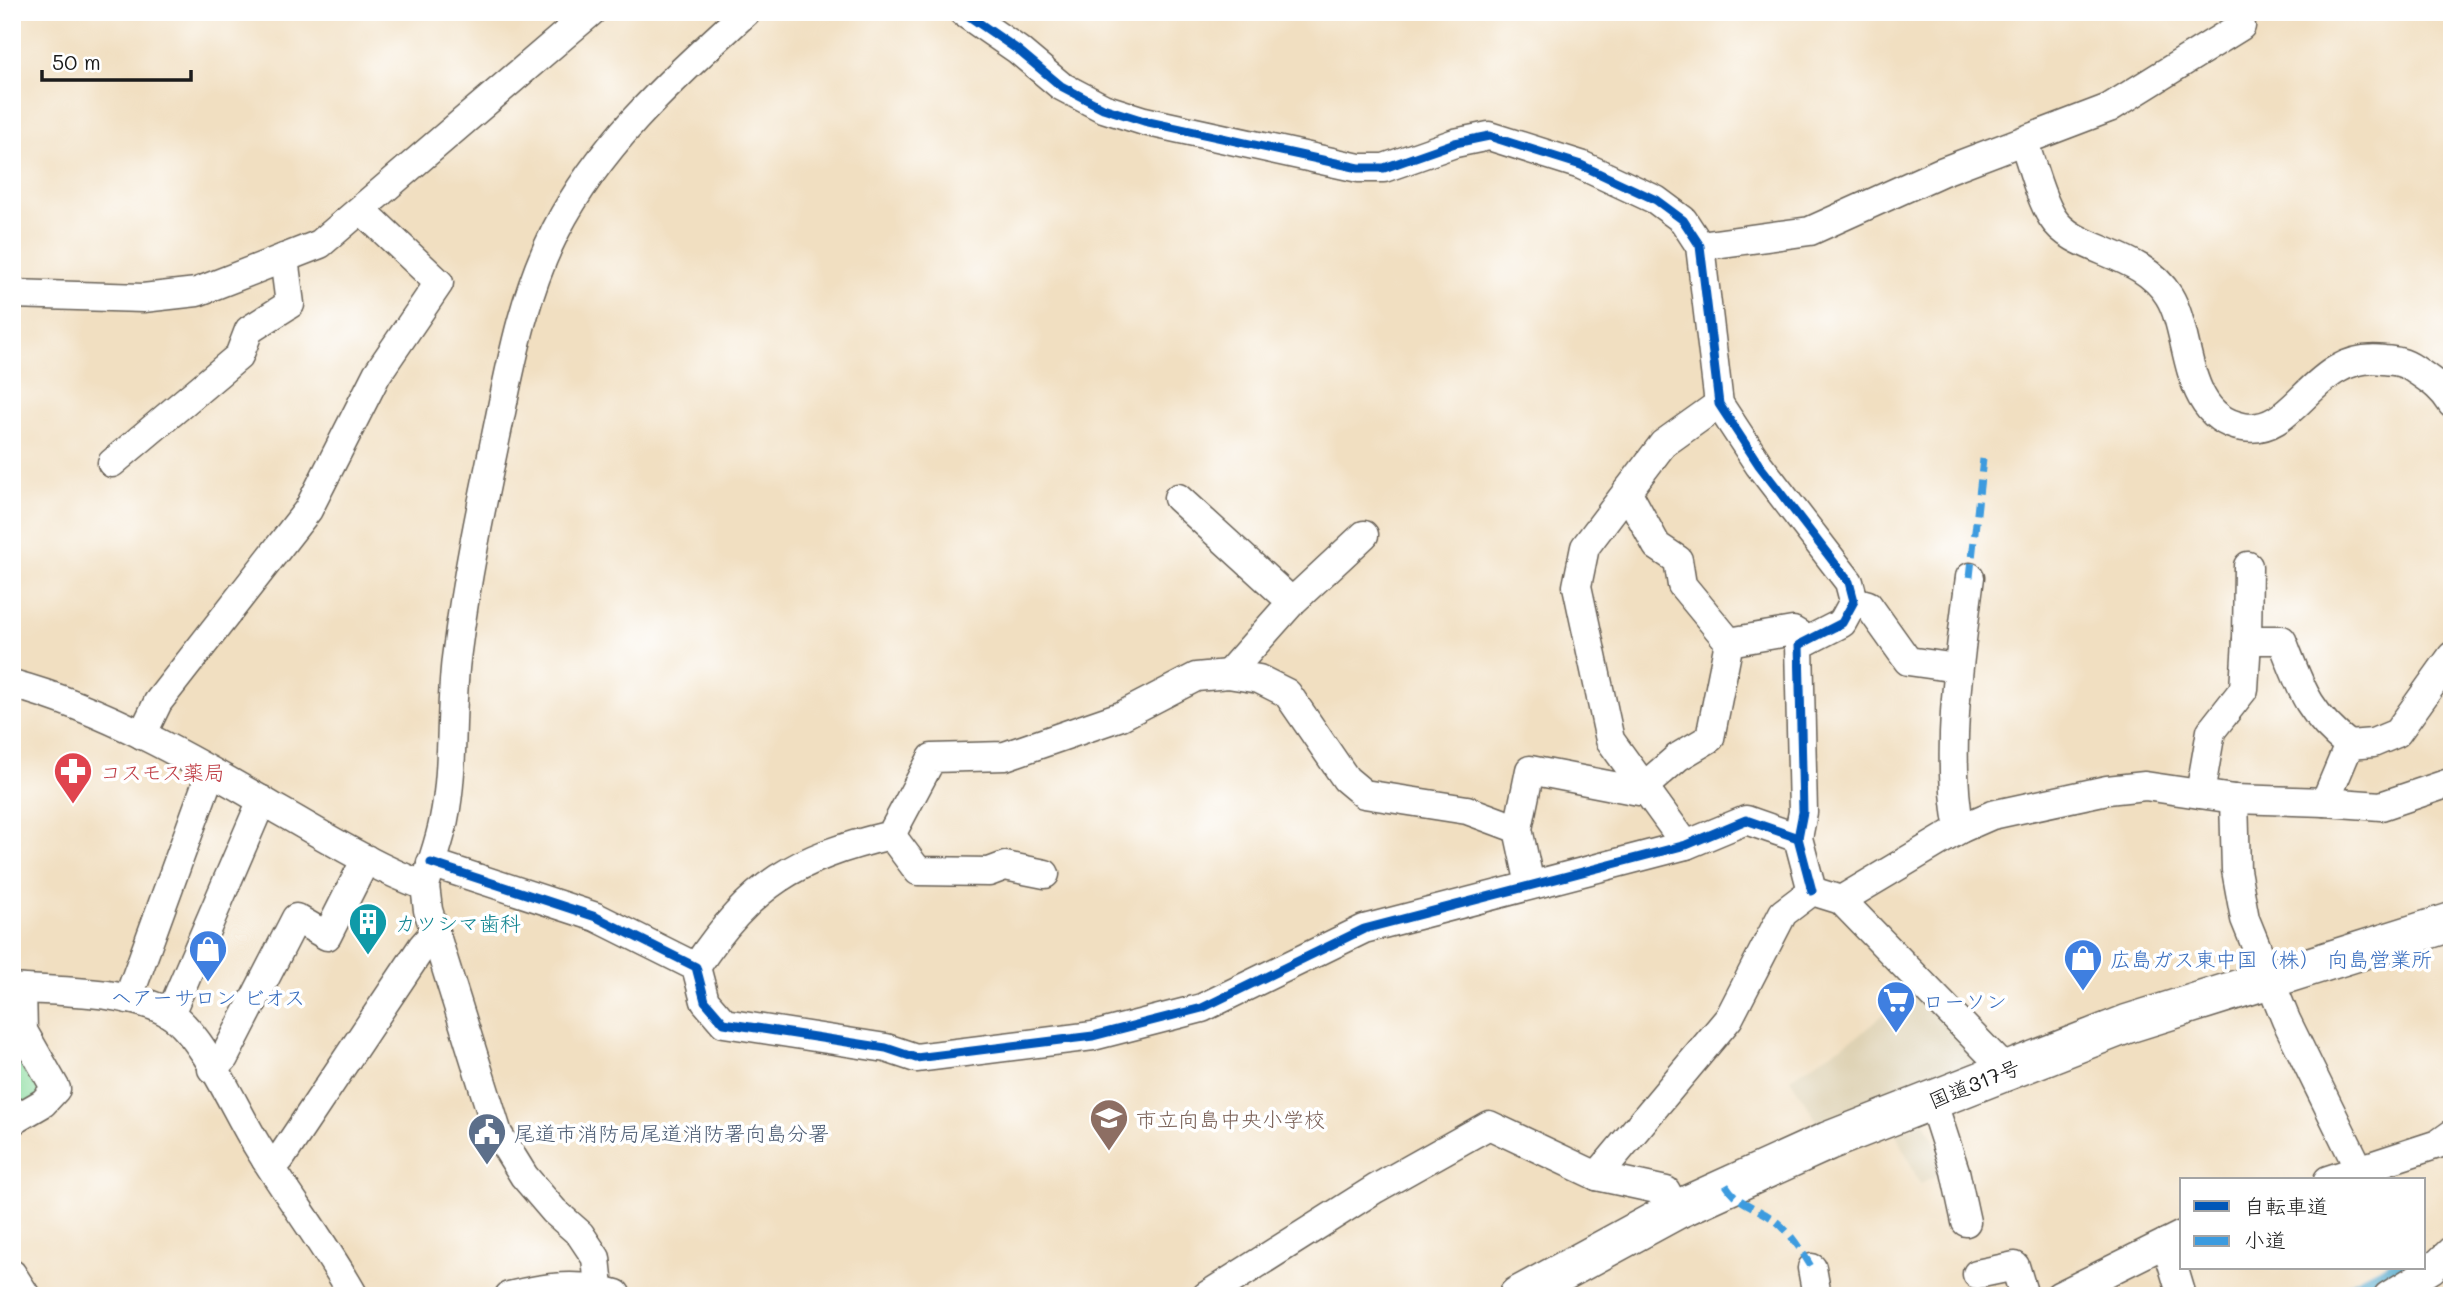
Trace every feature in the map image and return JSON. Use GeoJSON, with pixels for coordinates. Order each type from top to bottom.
{"type":"FeatureCollection","features":[{"type":"Feature","properties":{"kind":"highway","name":"国道317号"},"geometry":{"type":"LineString","coordinates":[[1518,1296],[1676,1210],[1828,1141],[2127,1024],[2452,922]]}},
{"type":"Feature","properties":{"kind":"street"},"geometry":{"type":"LineString","coordinates":[[12,294],[143,298],[197,292],[320,244],[363,211],[591,12]]}},
{"type":"Feature","properties":{"kind":"street"},"geometry":{"type":"LineString","coordinates":[[595,1293],[554,1211],[524,1176],[498,1134],[428,909],[428,874],[445,817],[456,653],[473,545],[513,354],[531,286],[556,229],[591,174],[620,136],[643,107],[746,12]]}},
{"type":"Feature","properties":{"kind":"street"},"geometry":{"type":"LineString","coordinates":[[963,12],[1061,86],[1103,108],[1144,121],[1359,168],[1384,167],[1455,142],[1489,136],[1581,165],[1656,200],[1683,220],[1700,246],[1719,404],[1759,465],[1849,582],[1854,601],[1842,623],[1799,645],[1803,812],[1798,838],[1812,891]]}},
{"type":"Feature","properties":{"kind":"street"},"geometry":{"type":"LineString","coordinates":[[1700,246],[1810,231],[1941,172],[2024,143],[2109,108],[2241,26]]}},
{"type":"Feature","properties":{"kind":"street"},"geometry":{"type":"LineString","coordinates":[[2024,143],[2053,219],[2080,240],[2140,266],[2169,296],[2196,388],[2219,417],[2244,428],[2269,423],[2294,409],[2312,386],[2342,364],[2371,358],[2404,362],[2443,389],[2452,404]]}},
{"type":"Feature","properties":{"kind":"street"},"geometry":{"type":"LineString","coordinates":[[142,735],[159,702],[308,510],[376,374],[439,283],[363,211]]}},
{"type":"Feature","properties":{"kind":"street"},"geometry":{"type":"LineString","coordinates":[[112,463],[239,356],[249,330],[290,304],[284,258]]}},
{"type":"Feature","properties":{"kind":"street"},"geometry":{"type":"LineString","coordinates":[[1686,845],[1610,740],[1577,586],[1585,547],[1663,444],[1719,404]]}},
{"type":"Feature","properties":{"kind":"street"},"geometry":{"type":"LineString","coordinates":[[1627,491],[1657,546],[1678,560],[1682,585],[1729,642]]}},
{"type":"Feature","properties":{"kind":"street"},"geometry":{"type":"LineString","coordinates":[[1178,498],[1292,602]]}},
{"type":"Feature","properties":{"kind":"street"},"geometry":{"type":"LineString","coordinates":[[1228,674],[1292,602],[1364,535]]}},
{"type":"Feature","properties":{"kind":"street"},"geometry":{"type":"LineString","coordinates":[[2200,794],[2211,731],[2244,689],[2248,566]]}},
{"type":"Feature","properties":{"kind":"street"},"geometry":{"type":"LineString","coordinates":[[1960,829],[1954,803],[1957,668],[1970,577]]}},
{"type":"Feature","properties":{"kind":"street"},"geometry":{"type":"LineString","coordinates":[[2248,597],[2283,640],[2305,701],[2329,729],[2350,745],[2373,743],[2397,733],[2452,656]]}},
{"type":"Feature","properties":{"kind":"street"},"geometry":{"type":"LineString","coordinates":[[1854,601],[1868,605],[1908,662],[1957,668]]}},
{"type":"Feature","properties":{"kind":"street"},"geometry":{"type":"LineString","coordinates":[[1729,642],[1793,631],[1808,640]]}},
{"type":"Feature","properties":{"kind":"street"},"geometry":{"type":"LineString","coordinates":[[2247,640],[2283,640]]}},
{"type":"Feature","properties":{"kind":"street"},"geometry":{"type":"LineString","coordinates":[[1530,885],[1518,829],[1530,770],[1639,791],[1645,788],[1678,757],[1710,738],[1729,642]]}},
{"type":"Feature","properties":{"kind":"street"},"geometry":{"type":"LineString","coordinates":[[696,968],[724,925],[756,893],[815,856],[891,835],[932,758],[1005,756],[1121,716],[1196,677],[1228,674],[1259,679],[1287,694],[1346,779],[1364,794],[1467,810],[1518,829]]}},
{"type":"Feature","properties":{"kind":"street"},"geometry":{"type":"LineString","coordinates":[[12,684],[80,707],[142,735],[366,859],[596,917],[696,968],[705,1001],[724,1023],[886,1048],[916,1058],[1093,1036],[1202,1008],[1364,929],[1686,845],[1746,820],[1798,838]]}},
{"type":"Feature","properties":{"kind":"street"},"geometry":{"type":"LineString","coordinates":[[2325,802],[2350,745]]}},
{"type":"Feature","properties":{"kind":"street"},"geometry":{"type":"LineString","coordinates":[[128,999],[210,774]]}},
{"type":"Feature","properties":{"kind":"street"},"geometry":{"type":"LineString","coordinates":[[1841,900],[1960,829],[1992,815],[2107,790],[2145,786],[2234,799],[2381,806],[2452,782]]}},
{"type":"Feature","properties":{"kind":"street"},"geometry":{"type":"LineString","coordinates":[[2234,799],[2236,870],[2245,919],[2286,1020],[2360,1171]]}},
{"type":"Feature","properties":{"kind":"street"},"geometry":{"type":"LineString","coordinates":[[170,1014],[262,800]]}},
{"type":"Feature","properties":{"kind":"street"},"geometry":{"type":"LineString","coordinates":[[891,835],[918,871],[989,872],[1005,866],[1045,874]]}},
{"type":"Feature","properties":{"kind":"street"},"geometry":{"type":"LineString","coordinates":[[212,1069],[224,1058],[296,918],[327,936],[366,859]]}},
{"type":"Feature","properties":{"kind":"street"},"geometry":{"type":"LineString","coordinates":[[1812,891],[1841,900],[2006,1070]]}},
{"type":"Feature","properties":{"kind":"street"},"geometry":{"type":"LineString","coordinates":[[1597,1176],[1729,1018],[1783,913],[1812,891]]}},
{"type":"Feature","properties":{"kind":"street"},"geometry":{"type":"LineString","coordinates":[[266,1160],[280,1158],[422,947],[435,932]]}},
{"type":"Feature","properties":{"kind":"street"},"geometry":{"type":"LineString","coordinates":[[12,1121],[43,1103],[56,1089],[23,1031],[17,988],[128,999],[170,1014],[194,1037],[266,1160],[330,1253],[354,1296]]}},
{"type":"Feature","properties":{"kind":"street"},"geometry":{"type":"LineString","coordinates":[[1932,1100],[1955,1171],[1966,1222]]}},
{"type":"Feature","properties":{"kind":"street"},"geometry":{"type":"LineString","coordinates":[[1206,1296],[1375,1189],[1489,1125],[1597,1176],[1666,1191],[1676,1210]]}},
{"type":"Feature","properties":{"kind":"street"},"geometry":{"type":"LineString","coordinates":[[2335,1178],[2438,1144],[2452,1134]]}},
{"type":"Feature","properties":{"kind":"street"},"geometry":{"type":"LineString","coordinates":[[2059,1296],[2174,1239],[2182,1296]]}},
{"type":"Feature","properties":{"kind":"street"},"geometry":{"type":"LineString","coordinates":[[2388,1296],[2432,1269],[2452,1250]]}},
{"type":"Feature","properties":{"kind":"street"},"geometry":{"type":"LineString","coordinates":[[1977,1274],[2015,1266],[2024,1296]]}},
{"type":"Feature","properties":{"kind":"street"},"geometry":{"type":"LineString","coordinates":[[1812,1268],[1817,1296]]}},
{"type":"Feature","properties":{"kind":"street"},"geometry":{"type":"LineString","coordinates":[[12,1274],[26,1296]]}},
{"type":"Feature","properties":{"kind":"street"},"geometry":{"type":"LineString","coordinates":[[509,1296],[544,1287],[595,1293]]}},
{"type":"Feature","properties":{"kind":"shaded area"},"geometry":{"type":"Polygon","coordinates":[[[1915,988],[1986,1059],[1822,1129],[1790,1078],[1859,1035],[1915,988]]]}},
{"type":"Feature","properties":{"kind":"shaded area"},"geometry":{"type":"Polygon","coordinates":[[[1924,1120],[1948,1171],[1920,1184],[1896,1134],[1924,1120]]]}},
{"type":"Feature","properties":{"kind":"green space"},"geometry":{"type":"Polygon","coordinates":[[[12,1030],[52,1095],[12,1117],[12,1030]]]}},
{"type":"Feature","properties":{"kind":"waterway"},"geometry":{"type":"LineString","coordinates":[[2360,1296],[2411,1270]]}},
{"type":"Feature","properties":{"kind":"marked path"},"geometry":{"type":"LineString","coordinates":[[1970,577],[1983,459]]}},
{"type":"Feature","properties":{"kind":"marked path"},"geometry":{"type":"LineString","coordinates":[[1726,1185],[1740,1200],[1783,1227],[1812,1268]]}},
{"type":"Feature","properties":{"kind":"cycle path"},"geometry":{"type":"LineString","coordinates":[[963,12],[1018,50],[1061,86],[1103,108],[1144,121],[1359,168],[1384,168],[1455,143],[1489,136],[1581,165],[1656,200],[1683,220],[1700,246],[1719,404],[1759,465],[1849,582],[1854,601],[1842,623],[1799,645],[1803,812],[1798,838],[1812,891]]}},
{"type":"Feature","properties":{"kind":"cycle path"},"geometry":{"type":"LineString","coordinates":[[431,863],[596,917],[696,967],[705,1001],[724,1023],[886,1048],[916,1058],[1093,1036],[1202,1008],[1364,929],[1686,845],[1746,820],[1798,838]]}},
{"type":"Feature","properties":{"kind":"place","name":"コスモス薬局"},"geometry":{"type":"Point","coordinates":[73,805]}},
{"type":"Feature","properties":{"kind":"place","name":"カツシマ歯科"},"geometry":{"type":"Point","coordinates":[368,956]}},
{"type":"Feature","properties":{"kind":"place","name":"ヘアーサロン ビオス"},"geometry":{"type":"Point","coordinates":[208,983]}},
{"type":"Feature","properties":{"kind":"place","name":"広島ガス東中国（株） 向島営業所"},"geometry":{"type":"Point","coordinates":[2083,992]}},
{"type":"Feature","properties":{"kind":"place","name":"ローソン"},"geometry":{"type":"Point","coordinates":[1896,1034]}},
{"type":"Feature","properties":{"kind":"place","name":"市立向島中央小学校"},"geometry":{"type":"Point","coordinates":[1109,1152]}},
{"type":"Feature","properties":{"kind":"place","name":"尾道市消防局尾道消防署向島分署"},"geometry":{"type":"Point","coordinates":[487,1166]}}]}
